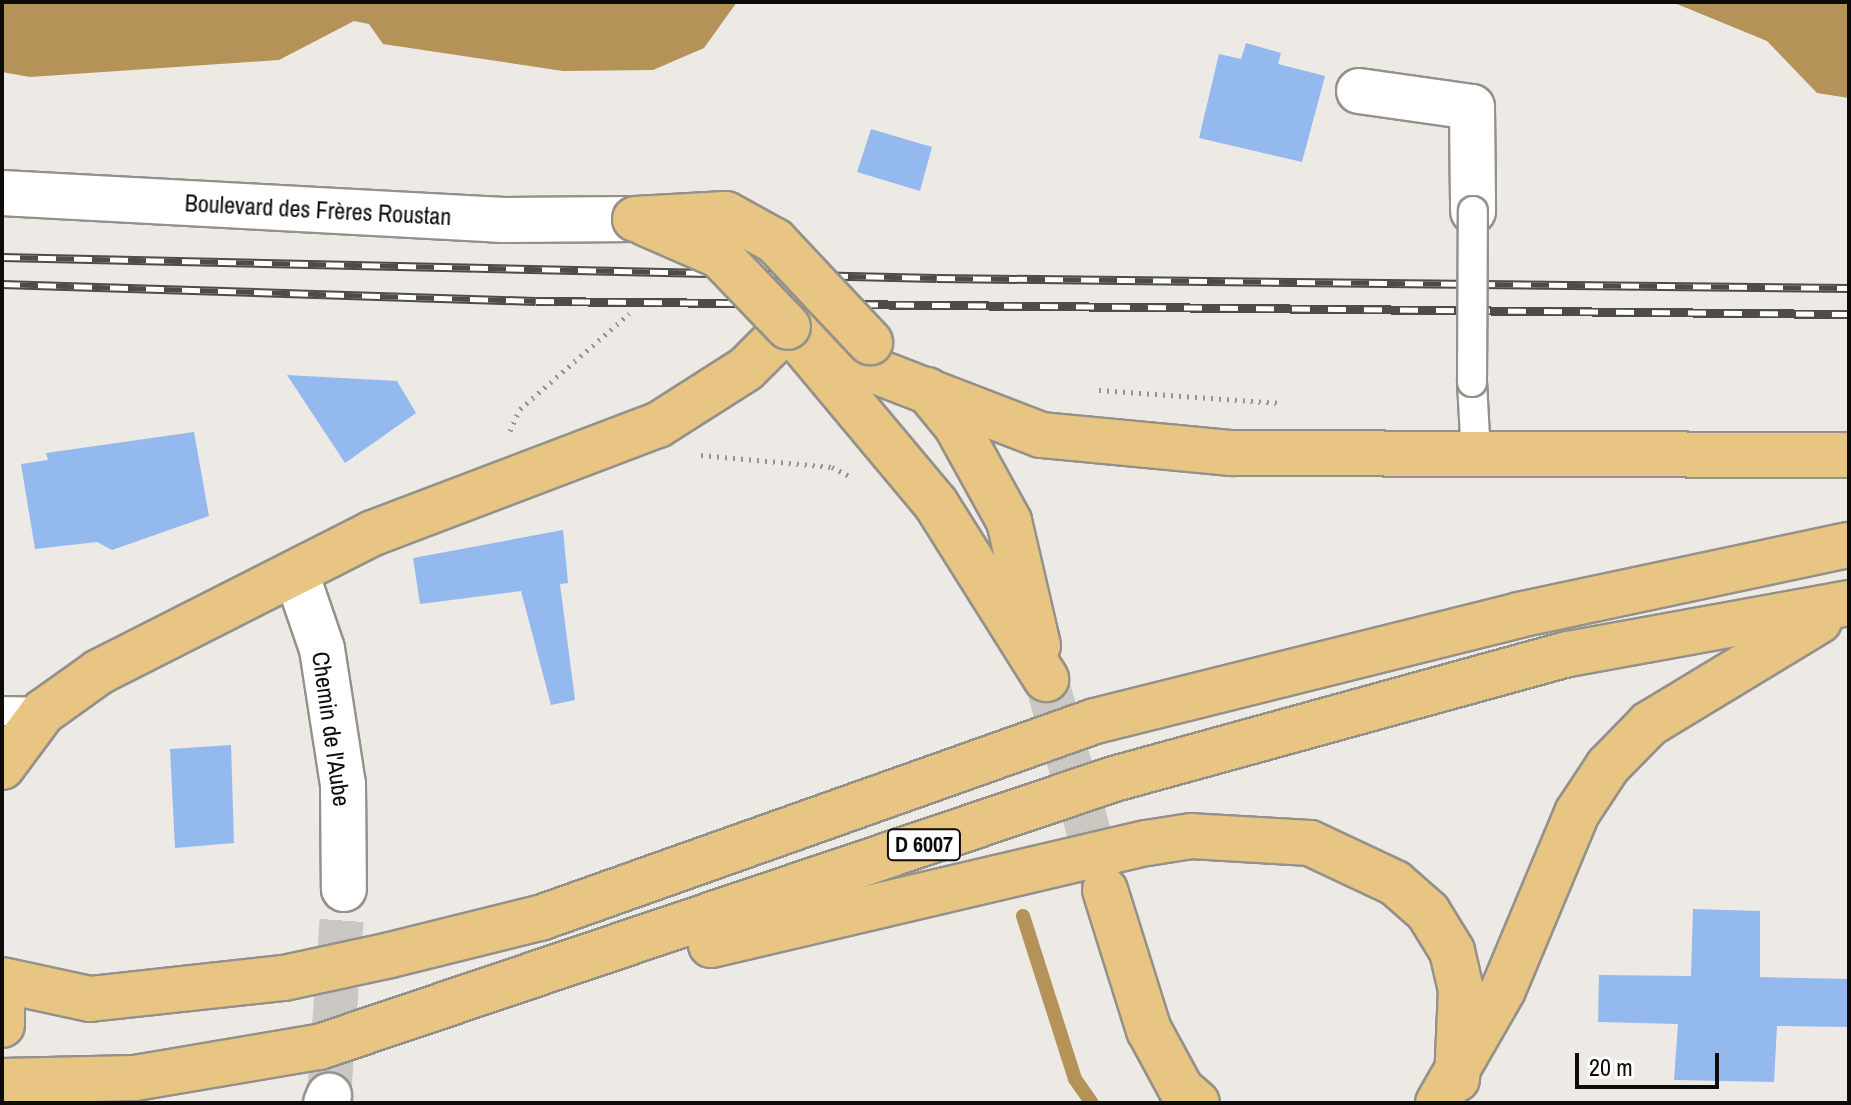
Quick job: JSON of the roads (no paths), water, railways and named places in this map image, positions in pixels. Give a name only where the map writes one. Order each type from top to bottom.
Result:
[{"type":"main road","points":[[1359,91],[1472,107],[1473,211]]},
{"type":"main road","name":"Boulevard des Frères Roustan","points":[[2,193],[503,220],[635,219]]},
{"type":"main road","points":[[726,214],[775,241],[870,342],[928,391],[1009,521],[1046,679],[936,504],[788,327],[720,256],[635,219],[726,214]]},
{"type":"main road","points":[[2,767],[22,711],[296,573],[505,478],[658,425],[710,392],[788,327],[819,328],[870,369],[1041,435],[1231,453],[1476,457],[1849,455]]},
{"type":"main road","name":"D 6007","points":[[2,980],[90,999],[284,978],[390,955],[540,918],[1095,721],[1519,615],[1849,545]]},
{"type":"main road","name":"Chemin de l'Aube","points":[[296,573],[322,649],[341,769],[344,889]]},
{"type":"main road","points":[[1448,1091],[1577,813],[1608,766],[1660,716],[1849,604]]},
{"type":"main road","name":"D 6007","points":[[2,1081],[138,1090],[270,1058],[444,1011],[1114,779],[1569,654],[1849,604]]},
{"type":"main road","points":[[444,1011],[1147,843],[1269,837],[1356,859],[1428,912],[1452,951],[1461,989],[1448,1091]]},
{"type":"main road","points":[[1105,890],[1149,1030],[1197,1103]]},
{"type":"main road","points":[[2,997],[2,1025]]},
{"type":"lane","points":[[1473,211],[1472,382],[1476,457]]},
{"type":"waterway","points":[[1023,916],[1075,1079],[1092,1103]]},
{"type":"tunnel","points":[[1046,679],[1105,890]]},
{"type":"tunnel","points":[[329,1096],[344,889]]},
{"type":"railway","points":[[2,257],[937,278],[1849,288]]},
{"type":"railway","points":[[2,284],[536,301],[1849,314]]}]
